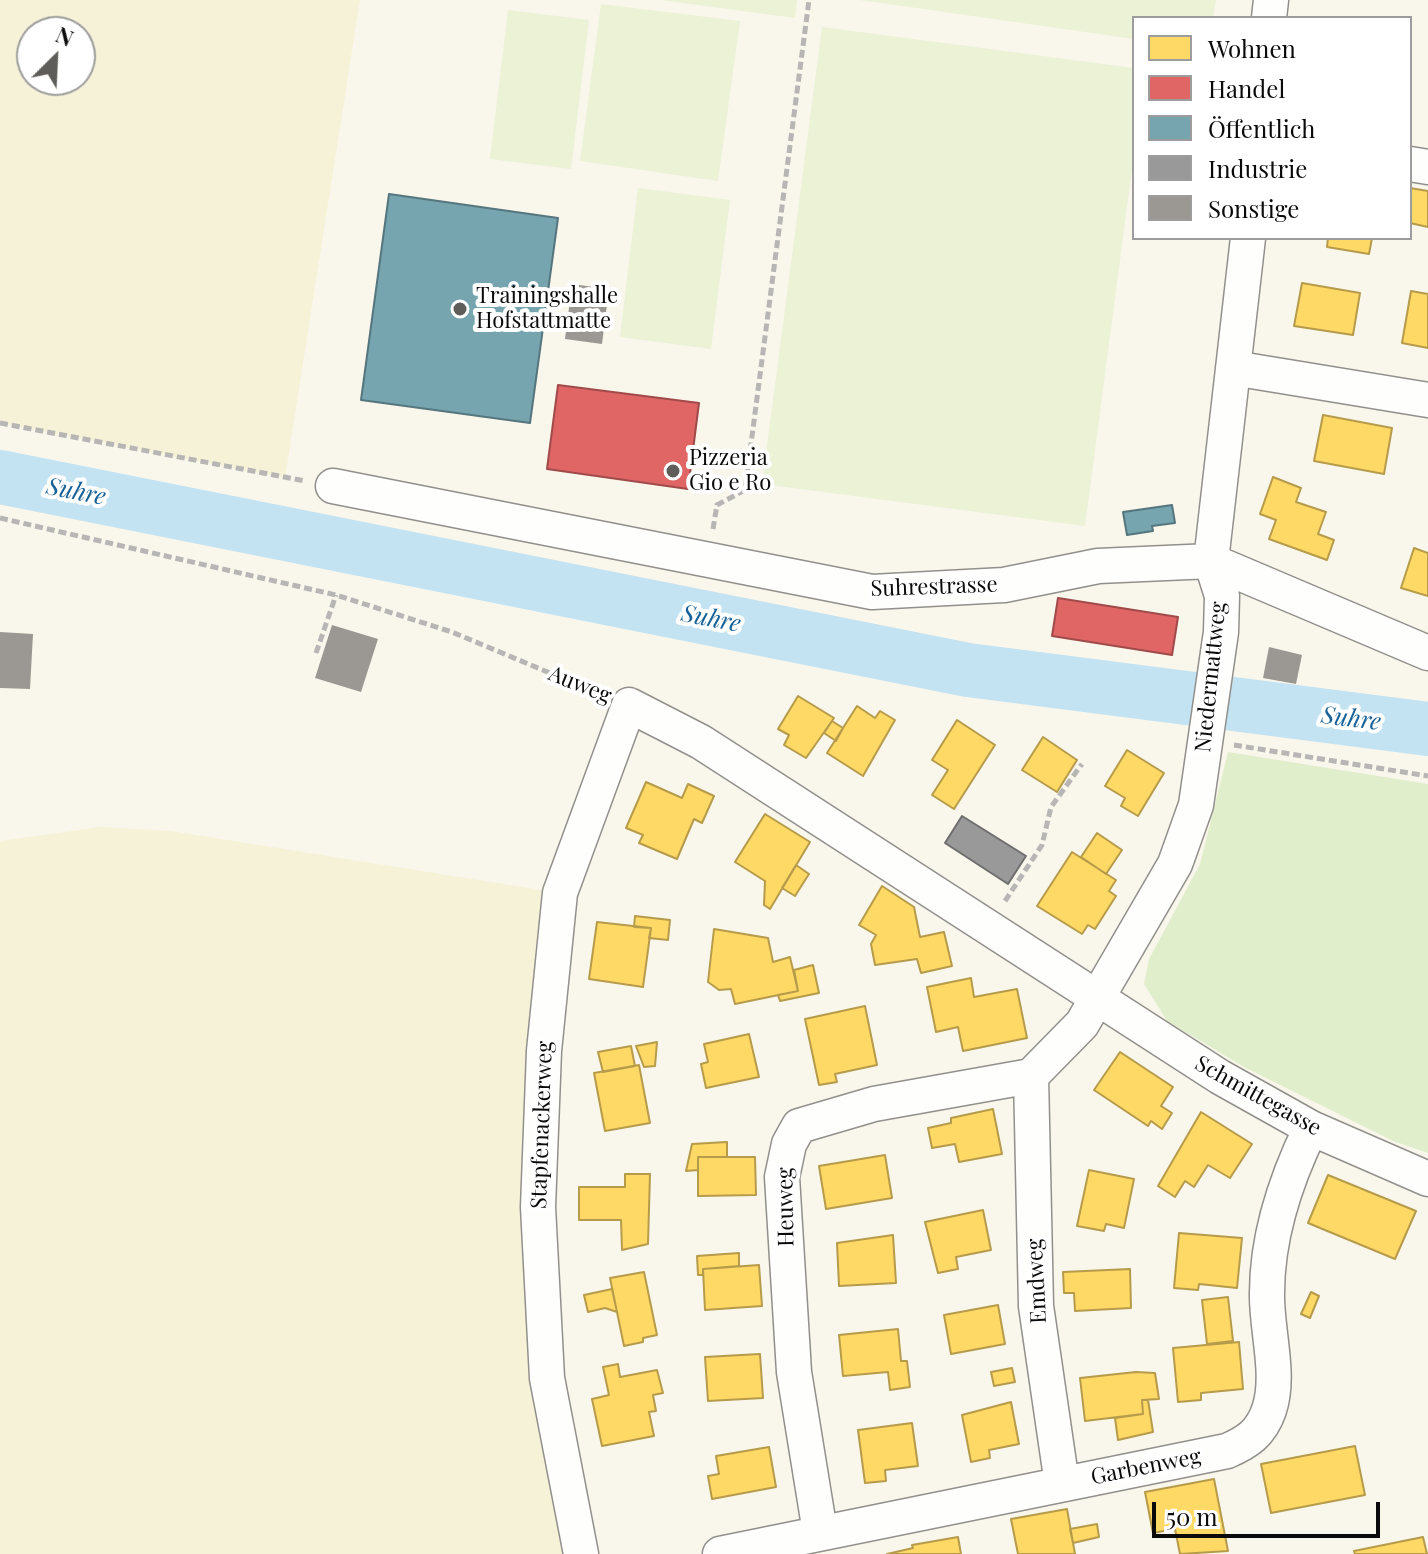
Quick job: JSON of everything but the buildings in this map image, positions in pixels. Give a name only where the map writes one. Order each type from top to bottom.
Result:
[{"type":"street","name":"Niedermattweg","points":[[1097,998],[1175,864],[1196,805],[1222,596],[1211,561],[1248,240]]},
{"type":"street","points":[[1233,368],[1428,400]]},
{"type":"street","name":"Suhrestrasse","points":[[333,486],[872,592],[1004,585],[1098,566],[1211,561],[1428,653]]},
{"type":"street","name":"Auweg","points":[[629,705],[701,742],[1097,998]]},
{"type":"street","name":"Stapfenackerweg","points":[[581,1554],[547,1378],[538,1207],[544,1051],[560,893],[629,705]]},
{"type":"street","points":[[1031,1076],[1082,1024],[1097,998]]},
{"type":"street","name":"Schmittegasse","points":[[1097,998],[1220,1077],[1311,1128],[1428,1179]]},
{"type":"street","name":"Emdweg","points":[[1031,1076],[1036,1306],[1062,1484]]},
{"type":"street","name":"Heuweg","points":[[820,1532],[794,1372],[782,1177],[789,1144],[799,1126],[874,1104],[1031,1076]]},
{"type":"street","name":"Garbenweg","points":[[720,1554],[1227,1451],[1251,1441],[1270,1407],[1269,1263],[1290,1170],[1311,1128]]},
{"type":"path","points":[[707,561],[717,505],[745,490],[809,0]]},
{"type":"path","points":[[0,423],[333,486]]},
{"type":"path","name":"Auweg","points":[[0,518],[336,595],[452,632],[629,705]]},
{"type":"path","points":[[316,653],[336,595]]},
{"type":"path","points":[[1206,733],[1428,776]]},
{"type":"path","points":[[987,927],[1042,845],[1051,807],[1082,764]]},
{"type":"shaded area","points":[[0,0],[360,0],[285,478],[0,423]]},
{"type":"shaded area","points":[[101,827],[171,831],[560,893],[538,1207],[581,1554],[0,1554],[0,841]]},
{"type":"green space","points":[[661,0],[797,0],[795,18]]},
{"type":"green space","points":[[860,0],[1216,0],[1213,16],[1132,16],[1132,39]]},
{"type":"green space","points":[[601,4],[740,21],[718,181],[580,161]]},
{"type":"green space","points":[[508,10],[589,20],[571,169],[490,159]]},
{"type":"green space","points":[[822,27],[1132,68],[1132,169],[1085,526],[762,484]]},
{"type":"green space","points":[[638,188],[730,200],[711,349],[620,337]]},
{"type":"green space","points":[[1228,752],[1428,784],[1428,1153],[1393,1141],[1244,1067],[1167,1021],[1144,984],[1149,959],[1200,864]]},
{"type":"waterway","name":"Suhre","points":[[0,477],[968,670],[1428,729]]},
{"type":"place","name":"Trainingshalle Hofstattmatte","points":[[460,309]]},
{"type":"place","name":"Pizzeria Gio e Ro","points":[[673,471]]}]
